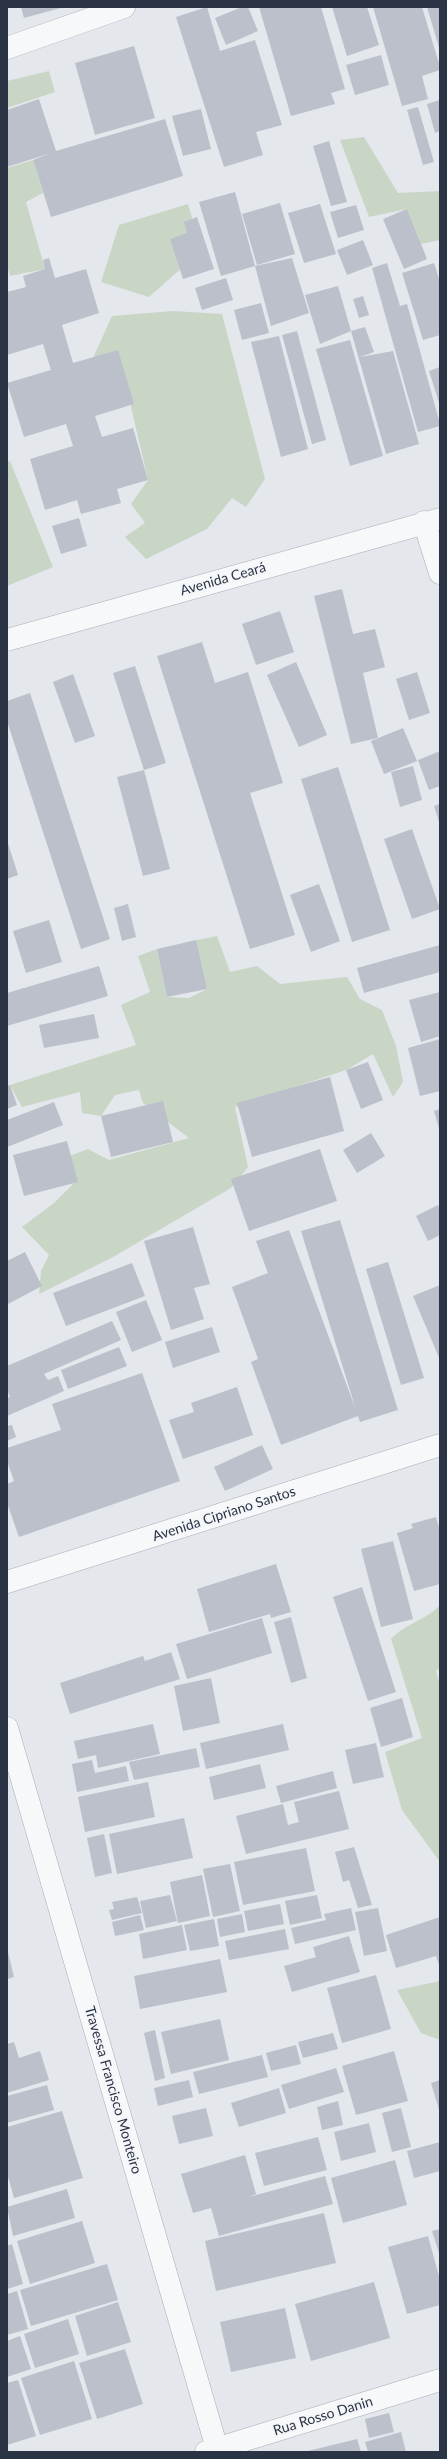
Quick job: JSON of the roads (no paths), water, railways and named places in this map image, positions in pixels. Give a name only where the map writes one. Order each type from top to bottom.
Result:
[{"type":"street","points":[[7,48],[101,11],[124,7]]},
{"type":"street","points":[[432,520],[440,573]]},
{"type":"street","name":"Avenida Ceará","points":[[7,640],[432,520]]},
{"type":"street","name":"Avenida Cipriano Santos","points":[[7,1582],[440,1445]]},
{"type":"street","name":"Travessa Francisco Monteiro","points":[[7,1728],[214,2451]]},
{"type":"street","name":"Rua Rosso Danin","points":[[214,2451],[440,2380]]}]
